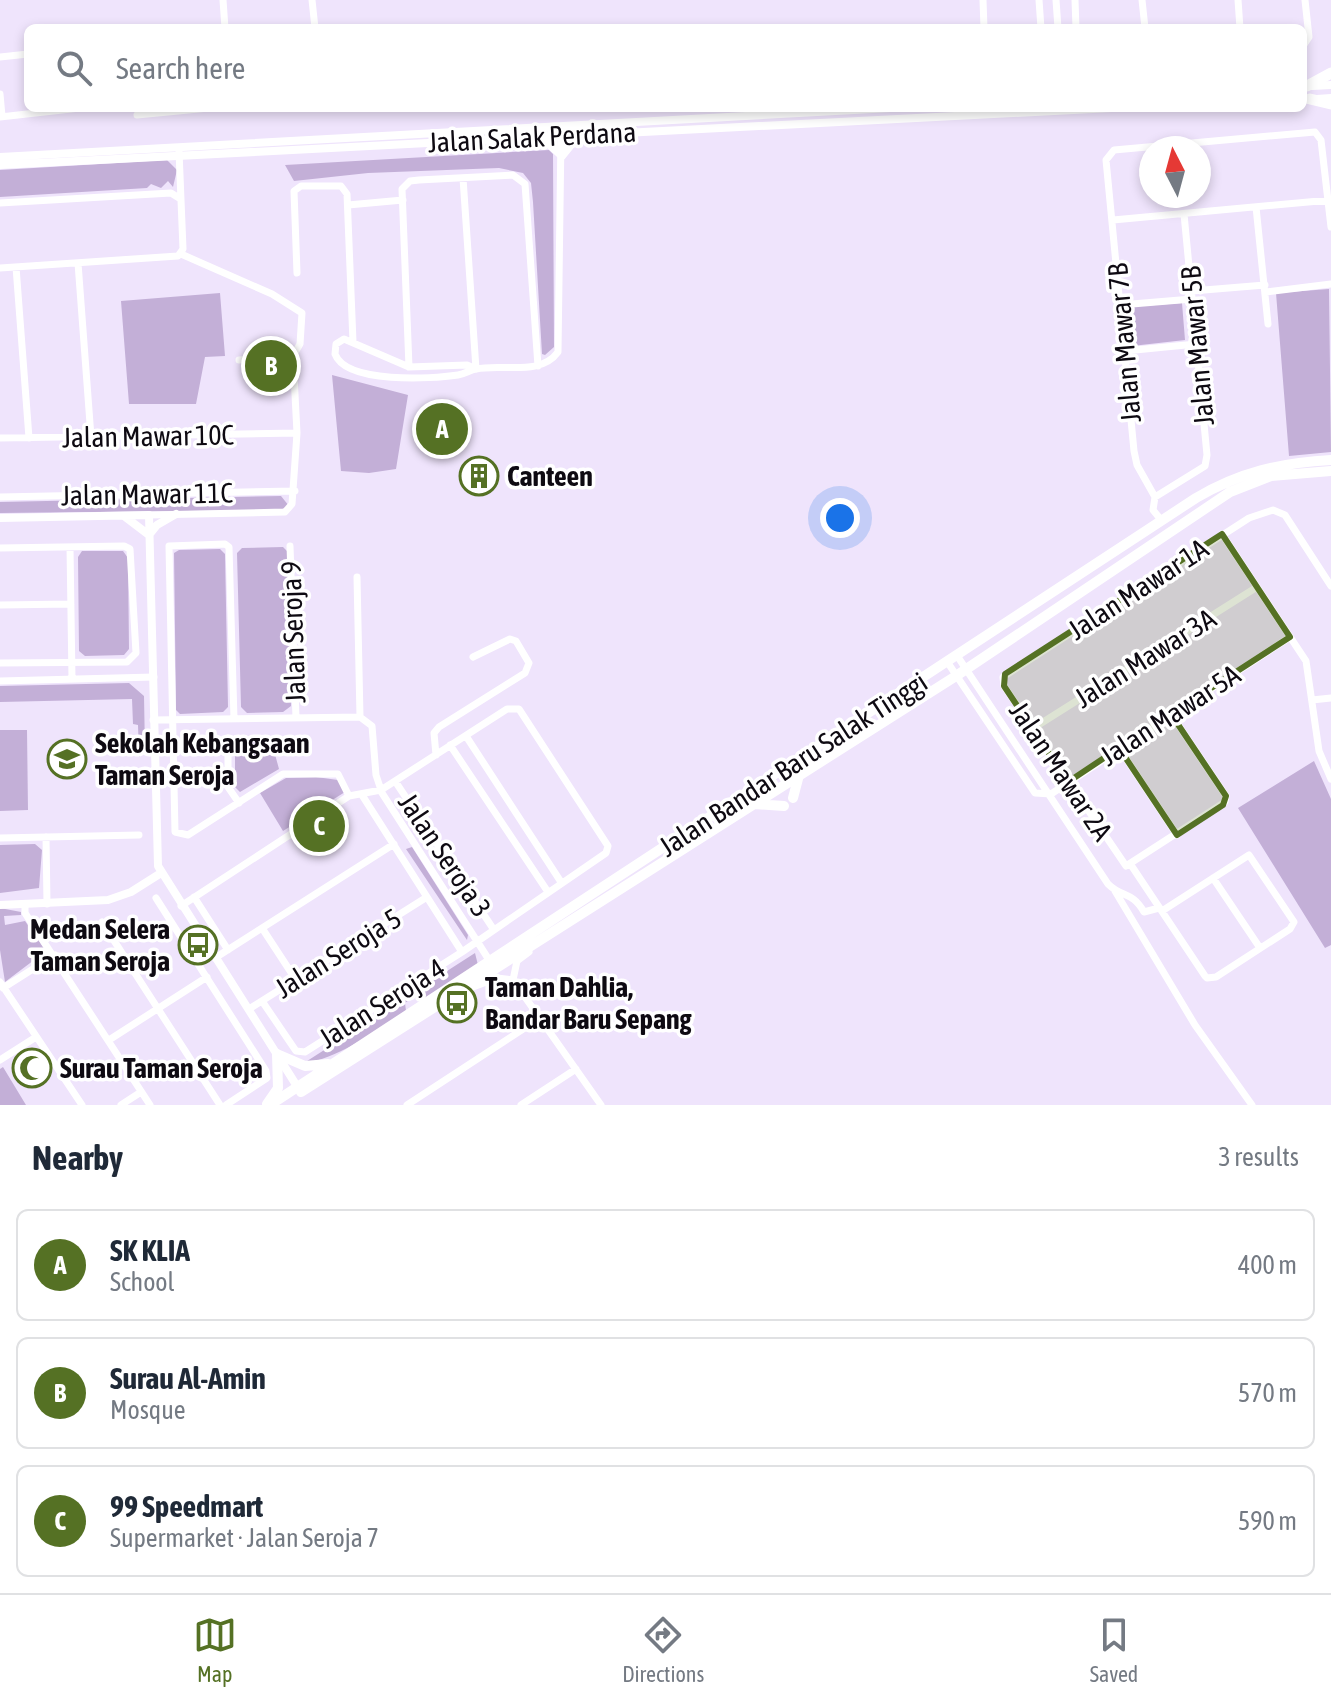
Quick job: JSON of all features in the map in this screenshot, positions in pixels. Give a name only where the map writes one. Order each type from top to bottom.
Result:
[{"type":"main road","points":[[1307,85],[1331,73]]},
{"type":"main road","points":[[1307,99],[1331,101]]},
{"type":"main road","name":"Jalan Bandar Baru Salak Tinggi","points":[[282,1105],[335,1062],[492,965],[1228,479],[1259,468],[1331,460]]},
{"type":"main road","name":"Jalan Bandar Baru Salak Tinggi","points":[[268,1105],[299,1090],[460,992],[492,965],[545,937],[967,669],[1230,492],[1271,476],[1331,471]]},
{"type":"main road","points":[[755,804],[788,802],[799,775]]},
{"type":"main road","points":[[268,1105],[278,1088],[277,1054],[305,1066],[335,1062]]},
{"type":"street","points":[[223,0],[225,24]]},
{"type":"street","points":[[312,0],[315,24]]},
{"type":"street","points":[[983,0],[984,24]]},
{"type":"street","points":[[1039,0],[1041,24]]},
{"type":"street","points":[[1056,0],[1058,24]]},
{"type":"street","points":[[1075,0],[1076,24]]},
{"type":"street","points":[[1142,0],[1145,24]]},
{"type":"street","points":[[1238,0],[1240,24]]},
{"type":"street","points":[[1305,0],[1307,40]]},
{"type":"street","points":[[0,57],[24,54]]},
{"type":"street","points":[[1307,86],[1331,85]]},
{"type":"street","points":[[0,94],[1,116],[40,112]]},
{"type":"street","points":[[137,115],[168,112]]},
{"type":"street","name":"Jalan Salak Perdana","points":[[0,165],[560,125],[805,112]]},
{"type":"street","name":"Jalan Salak Perdana","points":[[0,157],[541,138],[1010,112]]},
{"type":"street","points":[[783,113],[785,125]]},
{"type":"street","points":[[476,369],[467,365],[409,367],[344,339],[336,344],[337,360],[353,369],[389,377],[456,375],[476,369],[538,366],[558,352],[560,125]]},
{"type":"street","name":"Jalan Mawar 7B","points":[[1155,497],[1137,465],[1106,160],[1114,150],[1315,132],[1321,140],[1330,200]]},
{"type":"street","points":[[562,156],[579,135]]},
{"type":"street","points":[[541,138],[562,156]]},
{"type":"street","points":[[179,151],[181,254]]},
{"type":"street","points":[[409,367],[405,184],[419,180],[517,176],[525,184],[538,366]]},
{"type":"street","points":[[463,178],[476,369]]},
{"type":"street","points":[[297,273],[294,191],[301,186],[341,186],[347,194],[348,205],[353,342]]},
{"type":"street","points":[[0,203],[171,193],[180,198]]},
{"type":"street","points":[[348,205],[403,200]]},
{"type":"street","points":[[1113,220],[1330,200],[1331,227]]},
{"type":"street","points":[[1256,207],[1268,324]]},
{"type":"street","name":"Jalan Mawar 5B","points":[[1155,497],[1205,466],[1207,455],[1184,214]]},
{"type":"street","points":[[0,268],[181,254],[272,294],[302,313],[304,319],[300,344],[293,356],[297,433],[295,491],[292,504],[285,512],[0,518]]},
{"type":"street","points":[[78,263],[91,437]]},
{"type":"street","points":[[16,267],[29,438]]},
{"type":"street","points":[[1120,305],[1192,295],[1331,284]]},
{"type":"street","points":[[1125,351],[1196,344]]},
{"type":"street","points":[[239,360],[293,356]]},
{"type":"street","name":"Jalan Mawar 10C","points":[[0,438],[297,433]]},
{"type":"street","name":"Jalan Mawar 11C","points":[[0,497],[295,491]]},
{"type":"street","points":[[1155,497],[1153,510],[1162,521]]},
{"type":"street","name":"Jalan Mawar 1A","points":[[1005,674],[1222,534],[1249,518],[1273,510],[1285,515],[1331,586]]},
{"type":"street","points":[[149,535],[157,525],[176,514]]},
{"type":"street","points":[[123,515],[149,535]]},
{"type":"street","points":[[149,515],[155,831],[161,873],[299,1090]]},
{"type":"street","points":[[1222,534],[1308,666],[1319,751],[1331,779]]},
{"type":"street","points":[[234,719],[229,547],[225,544],[167,548],[175,832],[188,835],[283,774],[338,774],[349,796]]},
{"type":"street","points":[[0,548],[124,546],[130,549],[136,653],[127,662],[0,663]]},
{"type":"street","name":"Jalan Seroja 9","points":[[290,546],[296,718]]},
{"type":"street","points":[[70,547],[72,679]]},
{"type":"street","points":[[357,577],[360,717]]},
{"type":"street","name":"Jalan Mawar 3A","points":[[1032,729],[1257,587]]},
{"type":"street","points":[[0,605],[71,604]]},
{"type":"street","name":"Jalan Mawar 5A","points":[[1051,794],[1290,637]]},
{"type":"street","points":[[436,755],[434,733],[439,727],[525,673],[529,663],[516,641],[510,639],[473,657]]},
{"type":"street","points":[[953,660],[967,669],[1051,794],[1115,891],[1195,1025],[1252,1105]]},
{"type":"street","points":[[953,660],[956,676],[1035,793],[1051,794]]},
{"type":"street","name":"Jalan Mawar 2A","points":[[1005,674],[1004,686],[1032,729],[1207,978],[1216,977],[1260,948]]},
{"type":"street","points":[[0,681],[154,677]]},
{"type":"street","points":[[1312,700],[1331,698]]},
{"type":"street","name":"Jalan Seroja 4","points":[[262,1001],[296,1051],[305,1052],[462,952],[606,853],[608,846],[519,709],[507,709],[466,736]]},
{"type":"street","points":[[1128,865],[1223,805],[1226,796],[1171,714]]},
{"type":"street","points":[[153,720],[360,717],[372,726],[381,790],[492,965]]},
{"type":"street","points":[[181,906],[349,796],[381,790],[466,736],[561,882]]},
{"type":"street","points":[[228,738],[228,787],[239,803]]},
{"type":"street","points":[[450,745],[548,892]]},
{"type":"street","points":[[1119,748],[1177,835]]},
{"type":"street","name":"Jalan Seroja 3","points":[[395,781],[494,930]]},
{"type":"street","points":[[362,795],[462,952]]},
{"type":"street","points":[[0,838],[139,835]]},
{"type":"street","points":[[46,837],[47,904]]},
{"type":"street","points":[[215,958],[394,844]]},
{"type":"street","points":[[1115,891],[1136,898],[1144,912],[1160,910],[1245,856],[1252,858],[1294,922],[1290,929],[1260,948],[1213,878]]},
{"type":"street","points":[[0,905],[120,897],[161,873]]},
{"type":"street","points":[[194,897],[228,950]]},
{"type":"street","name":"Jalan Seroja 5","points":[[249,1009],[427,897]]},
{"type":"street","points":[[156,898],[266,1071],[267,1078],[226,1105]]},
{"type":"street","points":[[25,904],[25,913],[150,1105]]},
{"type":"street","points":[[102,922],[220,1105]]},
{"type":"street","points":[[262,928],[296,980]]},
{"type":"street","points":[[545,937],[517,961],[513,980],[601,1105]]},
{"type":"street","points":[[55,955],[1,986],[82,1105]]},
{"type":"street","points":[[109,1040],[207,977]]},
{"type":"street","points":[[460,992],[497,978],[513,980]]},
{"type":"street","points":[[407,1105],[540,1018]]},
{"type":"street","points":[[0,1060],[36,1037]]},
{"type":"street","points":[[521,1105],[576,1069]]},
{"type":"street","points":[[121,1105],[141,1092]]},
{"type":"highlighted area","points":[[1222,534],[1290,637],[1171,714],[1226,796],[1223,805],[1177,835],[1119,748],[1068,782],[1004,686],[1005,674]]},
{"type":"shaded area","points":[[549,150],[553,154],[554,347],[545,355],[542,354],[531,183],[523,173],[499,168],[368,173],[294,181],[285,165]]},
{"type":"shaded area","points":[[167,160],[177,170],[173,187],[168,181],[161,188],[151,184],[147,188],[0,197],[0,170]]},
{"type":"shaded area","points":[[1329,289],[1331,452],[1289,456],[1276,293]]},
{"type":"shaded area","points":[[220,293],[225,356],[205,357],[196,404],[129,404],[121,301]]},
{"type":"shaded area","points":[[1182,303],[1185,340],[1132,346],[1129,307]]},
{"type":"shaded area","points":[[332,375],[408,395],[396,469],[369,473],[341,471]]},
{"type":"shaded area","points":[[281,496],[289,506],[280,510],[0,513],[0,502]]},
{"type":"shaded area","points":[[283,547],[289,553],[291,706],[283,712],[247,713],[241,707],[237,553],[242,548]]},
{"type":"shaded area","points":[[220,549],[225,554],[228,707],[223,712],[180,714],[176,710],[174,553],[179,550]]},
{"type":"shaded area","points":[[82,551],[123,551],[128,558],[129,649],[124,655],[85,656],[79,651],[78,557]]},
{"type":"shaded area","points":[[129,683],[144,696],[145,751],[139,757],[138,725],[133,724],[132,699],[0,702],[0,686]]},
{"type":"shaded area","points":[[0,730],[27,730],[28,810],[0,811]]},
{"type":"shaded area","points":[[273,747],[279,769],[240,792],[235,787],[235,748]]},
{"type":"shaded area","points":[[1314,761],[1331,799],[1331,945],[1325,948],[1238,808]]},
{"type":"shaded area","points":[[286,778],[338,780],[345,792],[283,831],[260,793]]},
{"type":"shaded area","points":[[35,844],[42,850],[39,888],[0,893],[0,845]]},
{"type":"shaded area","points":[[412,847],[468,935],[467,940],[406,849]]},
{"type":"shaded area","points":[[0,908],[21,912],[21,915],[4,916],[5,925],[25,921],[46,951],[5,982],[0,950]]},
{"type":"shaded area","points":[[475,953],[478,965],[422,1001],[413,997],[405,1003],[406,1011],[370,1035],[330,1056],[304,1063]]},
{"type":"shaded area","points":[[3,1067],[26,1105],[0,1105],[0,1069]]},
{"type":"place","name":"Surau Al-Amin","points":[[271,366]]},
{"type":"place","name":"SK KLIA","points":[[442,429]]},
{"type":"place","name":"Canteen","points":[[479,476]]},
{"type":"place","name":"Sekolah Kebangsaan Taman Seroja","points":[[67,759]]},
{"type":"place","name":"99 Speedmart","points":[[319,826]]},
{"type":"place","name":"Medan Selera Taman Seroja","points":[[198,945]]},
{"type":"place","name":"Taman Dahlia, Bandar Baru Sepang","points":[[457,1003]]},
{"type":"place","name":"Surau Taman Seroja","points":[[32,1068]]}]
